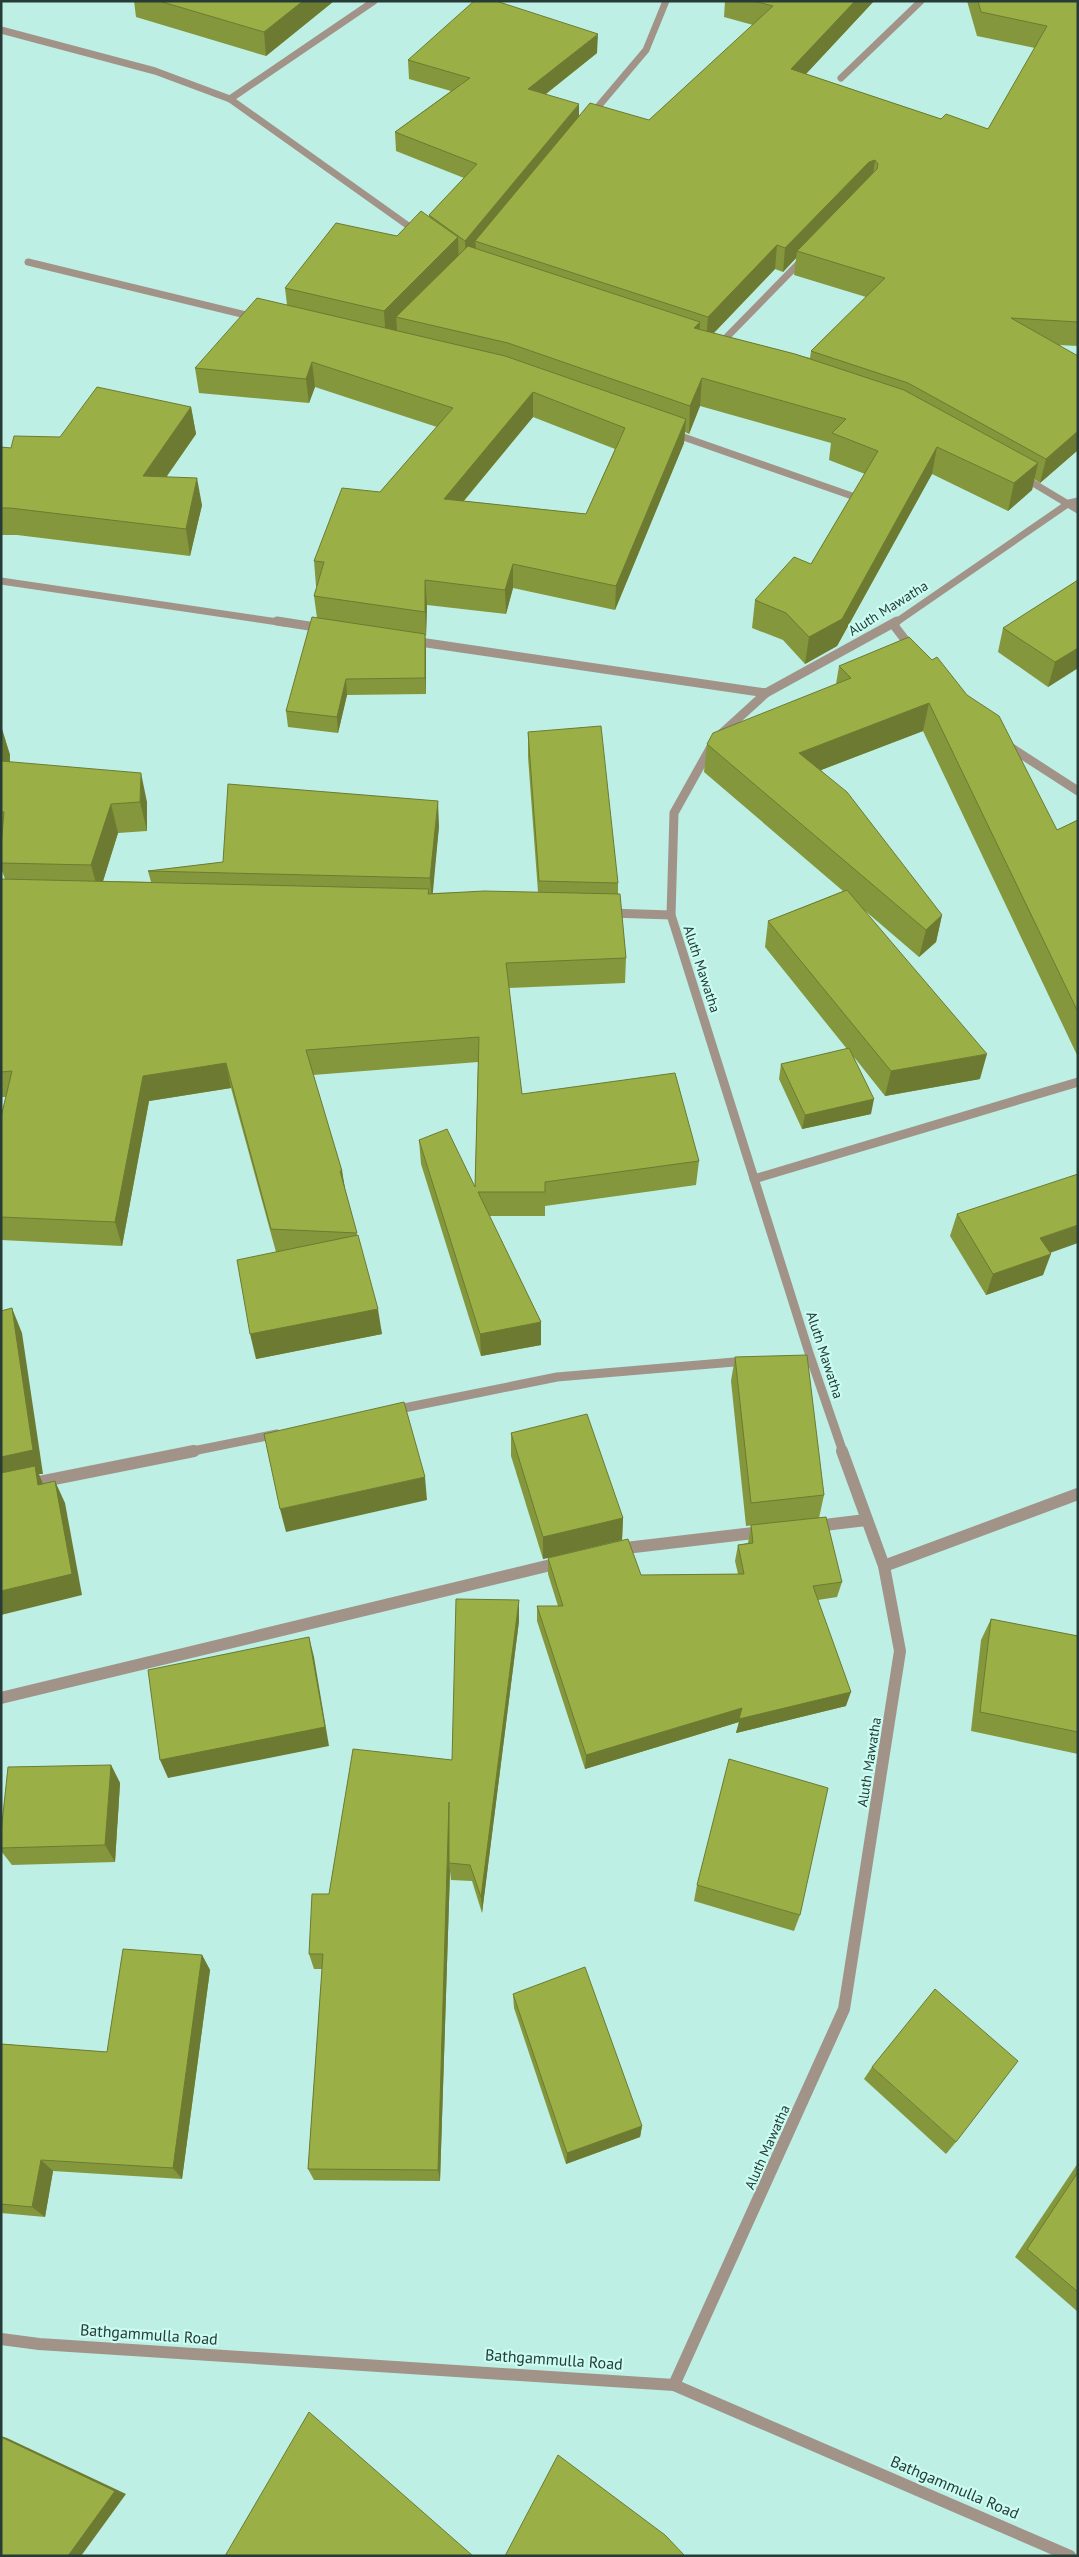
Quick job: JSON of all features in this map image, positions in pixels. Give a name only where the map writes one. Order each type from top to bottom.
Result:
[{"type":"street","points":[[230,99],[374,1]]},
{"type":"street","points":[[584,124],[646,50],[666,1]]},
{"type":"street","points":[[841,78],[921,1]]},
{"type":"street","points":[[1,30],[155,72],[230,99],[427,239]]},
{"type":"street","points":[[716,348],[810,251]]},
{"type":"street","points":[[28,262],[260,318]]},
{"type":"street","points":[[707,345],[726,352]]},
{"type":"street","points":[[667,431],[855,497]]},
{"type":"street","points":[[1019,475],[1075,505]]},
{"type":"street","name":"Aluth Mawatha","points":[[674,2385],[844,2009],[900,1651],[884,1566],[806,1356],[754,1179],[671,915],[674,813],[714,740],[766,693],[892,624],[1075,505]]},
{"type":"street","points":[[1,581],[334,630]]},
{"type":"street","points":[[892,624],[917,655]]},
{"type":"street","points":[[403,640],[766,693]]},
{"type":"street","points":[[998,739],[1078,791]]},
{"type":"street","points":[[601,913],[671,915]]},
{"type":"street","points":[[754,1179],[1078,1082]]},
{"type":"street","points":[[381,1413],[557,1378],[762,1360]]},
{"type":"street","points":[[21,1486],[284,1433]]},
{"type":"street","points":[[884,1566],[1078,1494]]},
{"type":"street","points":[[807,1527],[866,1520]]},
{"type":"street","points":[[602,1553],[621,1548],[778,1530]]},
{"type":"street","points":[[1,1698],[572,1560]]},
{"type":"street","name":"Bathgammulla Road","points":[[1,2339],[39,2344],[674,2385],[1070,2556]]},
{"type":"building","points":[[159,1],[303,1],[264,32]]},
{"type":"building","points":[[474,1],[496,1],[598,34],[528,89],[579,104],[465,241],[429,215],[477,164],[395,132],[470,78],[408,60]]},
{"type":"building","points":[[754,1],[855,1],[791,69],[941,119],[946,114],[988,129],[1047,26],[981,12],[978,1],[1078,1],[1078,322],[1011,318],[1078,356],[1078,431],[1046,459],[908,383],[811,351],[885,278],[797,251],[877,169],[878,164],[875,160],[869,162],[785,248],[777,245],[708,317],[475,241],[590,103],[649,120],[773,6]]},
{"type":"building","points":[[421,211],[458,237],[384,311],[285,288],[336,223],[397,236]]},
{"type":"building","points":[[468,246],[700,322],[694,328],[795,354],[904,390],[1038,463],[1014,483],[937,447],[842,619],[809,637],[786,613],[755,600],[794,557],[811,564],[878,451],[832,433],[846,419],[702,378],[690,406],[508,343],[396,317]]},
{"type":"building","points":[[257,298],[505,356],[686,419],[616,586],[513,564],[505,590],[425,580],[425,612],[314,596],[324,562],[314,561],[342,488],[380,492],[453,408],[312,362],[306,379],[195,368]],"holes":[[[533,392],[625,428],[586,514],[444,499]]]},
{"type":"building","points":[[97,387],[191,407],[143,476],[197,478],[186,529],[1,508],[1,447],[11,448],[14,436],[60,437]]},
{"type":"building","points":[[1078,580],[1078,648],[1055,662],[1003,628]]},
{"type":"building","points":[[312,617],[425,634],[425,678],[346,679],[337,717],[286,711]]},
{"type":"building","points":[[909,637],[932,660],[937,657],[967,695],[999,716],[1057,830],[1078,820],[1078,1012],[929,703],[799,753],[847,792],[942,915],[926,930],[707,744],[713,733],[851,678],[839,666]]},
{"type":"building","points":[[601,726],[618,883],[539,881],[528,732]]},
{"type":"building","points":[[1,761],[141,773],[140,802],[111,804],[91,865],[1,863],[4,812],[1,812]]},
{"type":"building","points":[[228,784],[438,801],[430,878],[148,871],[223,862]]},
{"type":"building","points":[[1,879],[429,889],[428,894],[484,891],[620,894],[626,958],[506,963],[522,1094],[675,1073],[699,1161],[545,1182],[545,1192],[478,1192],[541,1322],[480,1334],[419,1140],[447,1129],[475,1187],[479,1037],[306,1050],[342,1171],[340,1171],[357,1233],[271,1229],[226,1063],[143,1076],[115,1222],[1,1217],[1,1117],[12,1071],[1,1072]]},
{"type":"building","points":[[847,890],[987,1054],[891,1071],[768,921]]},
{"type":"building","points":[[849,1048],[874,1099],[805,1115],[781,1064]]},
{"type":"building","points":[[1078,1174],[1078,1225],[1040,1238],[1051,1254],[993,1274],[957,1214]]},
{"type":"building","points":[[358,1235],[378,1309],[250,1334],[237,1260]]},
{"type":"building","points":[[12,1308],[33,1450],[1,1457],[1,1311]]},
{"type":"building","points":[[807,1355],[824,1495],[751,1503],[735,1357]]},
{"type":"building","points":[[404,1402],[425,1477],[280,1509],[264,1434]]},
{"type":"building","points":[[587,1414],[623,1518],[543,1537],[511,1433]]},
{"type":"building","points":[[35,1466],[38,1485],[55,1481],[72,1574],[1,1591],[1,1473]]},
{"type":"building","points":[[826,1517],[842,1582],[813,1586],[851,1692],[739,1719],[742,1708],[586,1755],[537,1606],[563,1606],[548,1558],[628,1539],[641,1575],[744,1574],[738,1545],[753,1543],[751,1525]]},
{"type":"building","points":[[456,1599],[519,1600],[481,1897],[470,1865],[449,1863],[449,1802],[438,2170],[308,2169],[323,1954],[309,1954],[312,1894],[329,1894],[353,1749],[452,1760]]},
{"type":"building","points":[[991,1619],[1078,1636],[1078,1732],[980,1712]]},
{"type":"building","points":[[309,1637],[325,1727],[160,1760],[148,1670]]},
{"type":"building","points":[[729,1759],[828,1788],[800,1915],[697,1885]]},
{"type":"building","points":[[111,1765],[105,1845],[1,1848],[8,1767]]},
{"type":"building","points":[[123,1949],[202,1955],[173,2168],[41,2160],[32,2207],[1,2204],[1,2044],[107,2052]]},
{"type":"building","points":[[585,1967],[642,2126],[567,2153],[513,1994]]},
{"type":"building","points":[[935,1989],[1018,2061],[956,2142],[872,2067]]},
{"type":"building","points":[[1078,2172],[1078,2292],[1027,2249]]},
{"type":"building","points":[[309,2412],[473,2556],[225,2556]]},
{"type":"building","points":[[1,2437],[115,2491],[68,2556],[1,2556]]},
{"type":"building","points":[[558,2455],[665,2535],[685,2556],[505,2556]]}]
